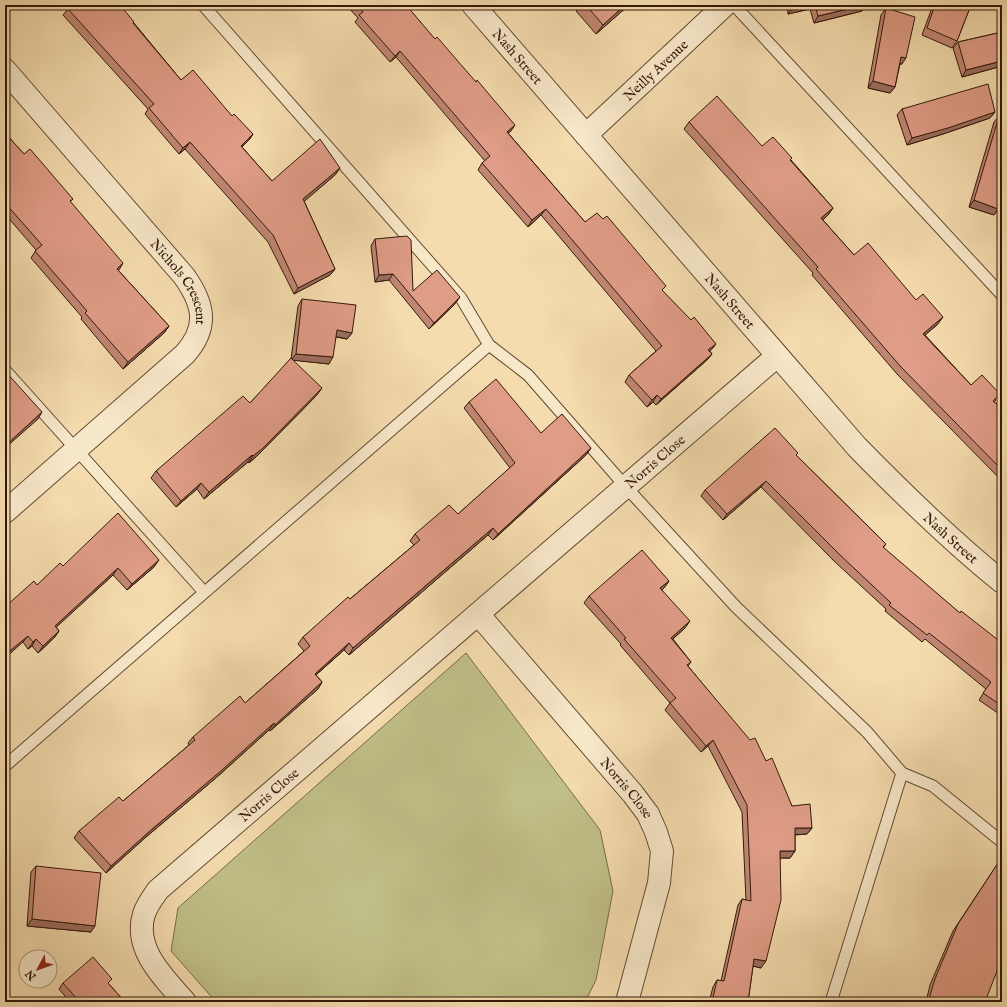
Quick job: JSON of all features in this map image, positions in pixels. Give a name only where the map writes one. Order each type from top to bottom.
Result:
[{"type":"street","name":"Nash Street","points":[[473,5],[856,446],[899,490],[1002,582]]},
{"type":"street","name":"Neilly Avenue","points":[[586,136],[725,5]]},
{"type":"street","name":"Nichols Crescent","points":[[5,70],[184,276],[199,300],[202,318],[199,332],[192,346],[184,354],[5,512]]},
{"type":"street","name":"Norris Close","points":[[185,1002],[159,972],[150,959],[144,942],[142,927],[144,914],[158,890],[777,356]]},
{"type":"street","name":"Norris Close","points":[[478,614],[633,794],[648,814],[656,832],[662,851],[661,871],[628,1002]]},
{"type":"lane","points":[[203,5],[461,298],[489,345],[528,375],[626,487],[736,607],[868,732],[902,773],[933,786],[1002,842]]},
{"type":"lane","points":[[734,5],[1002,295]]},
{"type":"lane","points":[[5,766],[489,345]]},
{"type":"lane","points":[[5,370],[204,592]]},
{"type":"lane","points":[[831,1002],[902,773]]},
{"type":"shaded area","points":[[466,653],[600,830],[613,891],[596,980],[585,1002],[216,1002],[171,951],[178,908]]},
{"type":"building","points":[[72,5],[120,5],[134,22],[133,23],[181,80],[193,70],[232,116],[234,114],[253,134],[241,146],[272,181],[320,139],[340,168],[303,199],[335,269],[298,288],[273,235],[190,142],[183,148],[149,108],[154,104],[68,9]]},
{"type":"building","points":[[357,5],[406,5],[435,39],[437,37],[476,82],[477,80],[515,125],[507,132],[585,222],[597,213],[603,219],[607,216],[666,286],[662,290],[691,320],[694,317],[716,344],[708,350],[712,354],[661,399],[657,395],[652,400],[629,375],[662,346],[546,209],[532,220],[482,163],[490,156],[400,51],[395,56],[359,15],[363,12]]},
{"type":"building","points":[[586,5],[625,5],[603,25]]},
{"type":"building","points":[[792,5],[804,5],[793,7]]},
{"type":"building","points":[[815,5],[865,5],[818,16]]},
{"type":"building","points":[[935,5],[971,5],[957,41],[927,28]]},
{"type":"building","points":[[886,8],[915,17],[906,58],[901,57],[895,87],[873,81]]},
{"type":"building","points":[[1002,32],[1002,61],[966,70],[958,42]]},
{"type":"building","points":[[988,84],[995,112],[948,128],[912,138],[902,109]]},
{"type":"building","points":[[717,96],[762,146],[773,137],[792,158],[790,160],[833,208],[821,218],[854,255],[868,243],[916,300],[923,294],[943,317],[923,334],[971,385],[982,375],[1000,394],[993,401],[1002,408],[1002,470],[901,367],[816,269],[818,267],[689,122]]},
{"type":"building","points":[[999,116],[1002,117],[1002,206],[1001,201],[998,209],[974,200]]},
{"type":"building","points":[[5,133],[24,154],[30,149],[73,199],[70,201],[123,263],[117,269],[169,326],[128,362],[85,313],[87,311],[35,251],[42,245],[5,203]]},
{"type":"building","points":[[407,236],[411,240],[413,291],[437,270],[460,297],[434,323],[393,274],[379,275],[375,239]]},
{"type":"building","points":[[302,299],[356,305],[352,333],[337,330],[333,357],[296,354]]},
{"type":"building","points":[[291,358],[322,388],[263,448],[253,456],[252,455],[209,492],[201,483],[181,501],[156,471],[243,396],[250,403]]},
{"type":"building","points":[[5,371],[42,412],[5,446]]},
{"type":"building","points":[[496,379],[541,433],[562,414],[591,448],[498,534],[493,528],[353,648],[349,643],[315,674],[322,682],[275,725],[274,723],[111,866],[79,831],[119,797],[123,801],[195,740],[193,737],[240,696],[245,703],[310,646],[303,637],[348,597],[350,599],[420,540],[415,534],[449,505],[458,514],[515,463],[469,402]]},
{"type":"building","points":[[775,428],[798,453],[796,455],[886,544],[883,547],[960,613],[961,611],[1002,643],[1000,647],[1002,649],[1002,706],[983,693],[991,682],[929,633],[927,635],[889,605],[891,603],[839,554],[766,481],[727,514],[705,490]]},
{"type":"building","points":[[118,513],[159,560],[132,584],[118,568],[55,626],[59,631],[43,646],[36,639],[33,642],[28,636],[5,655],[5,607],[34,581],[37,585],[60,563],[63,566]]},
{"type":"building","points":[[642,550],[669,581],[660,588],[690,621],[671,638],[691,662],[687,665],[750,740],[755,738],[766,761],[772,758],[792,806],[810,804],[812,828],[795,828],[795,851],[780,851],[781,900],[766,961],[754,959],[748,1002],[712,1002],[717,980],[724,981],[742,899],[751,901],[747,805],[713,740],[706,746],[670,703],[676,698],[624,639],[626,638],[589,596]]},
{"type":"building","points":[[1002,857],[1002,958],[985,1002],[928,1002],[935,979],[958,924]]},
{"type":"building","points":[[36,866],[101,873],[95,926],[32,919]]},
{"type":"building","points":[[93,957],[112,979],[108,983],[125,1002],[80,1002],[63,983]]}]
